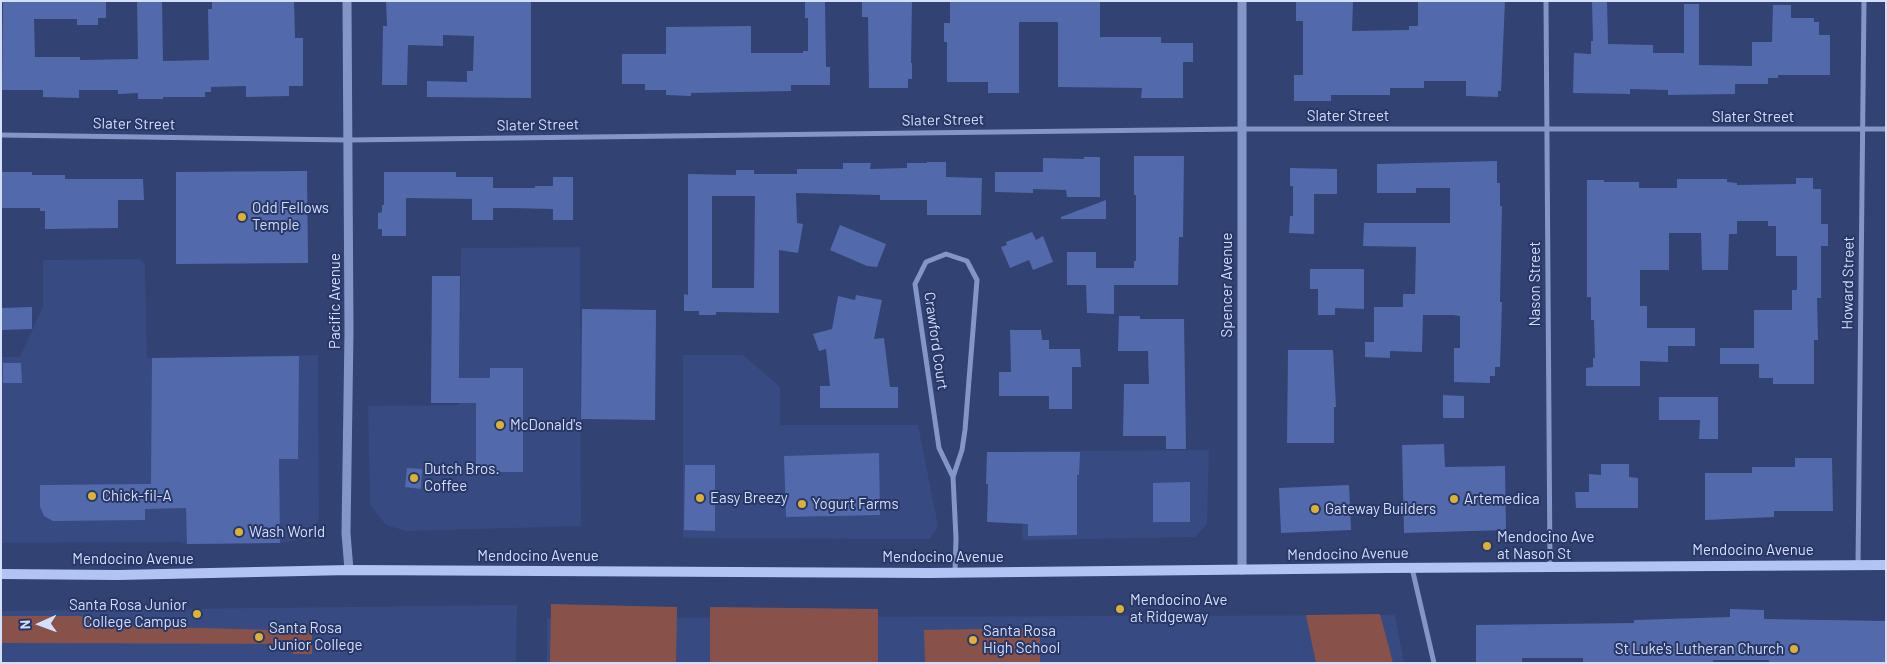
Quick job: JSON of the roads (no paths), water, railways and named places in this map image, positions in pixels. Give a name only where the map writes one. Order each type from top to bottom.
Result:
[{"type":"main road","name":"Mendocino Avenue","points":[[1,574],[118,575],[349,570],[929,573],[1886,565]]},
{"type":"street","name":"Pacific Avenue","points":[[347,1],[349,332],[346,533],[349,570]]},
{"type":"street","name":"Spencer Avenue","points":[[1242,1],[1242,570]]},
{"type":"street","name":"Nason Street","points":[[1546,1],[1550,567]]},
{"type":"street","name":"Howard Street","points":[[1858,565],[1864,1]]},
{"type":"street","name":"Slater Street","points":[[1,135],[348,140],[1241,129],[1886,130]]},
{"type":"street","name":"Crawford Court","points":[[953,477],[939,448],[914,284],[926,262],[946,254],[966,261],[977,280],[965,430],[962,450],[953,477],[956,538],[955,572]]},
{"type":"street","points":[[1412,568],[1434,663]]},
{"type":"place","name":"Odd Fellows Temple","points":[[242,217]]},
{"type":"place","name":"McDonald's","points":[[500,425]]},
{"type":"place","name":"Dutch Bros. Coffee","points":[[414,478]]},
{"type":"place","name":"Chick-fil-A","points":[[92,496]]},
{"type":"place","name":"Easy Breezy","points":[[700,498]]},
{"type":"place","name":"Artemedica","points":[[1454,499]]},
{"type":"place","name":"Yogurt Farms","points":[[802,504]]},
{"type":"place","name":"Gateway Builders","points":[[1315,509]]},
{"type":"place","name":"Wash World","points":[[239,532]]},
{"type":"place","name":"Mendocino Ave at Nason St","points":[[1487,546]]},
{"type":"place","name":"Mendocino Ave at Ridgeway","points":[[1120,609]]},
{"type":"place","name":"Santa Rosa Junior College Campus","points":[[197,614]]},
{"type":"place","name":"Santa Rosa Junior College","points":[[259,637]]},
{"type":"place","name":"Santa Rosa High School","points":[[973,640]]},
{"type":"place","name":"St Luke's Lutheran Church","points":[[1794,649]]}]
